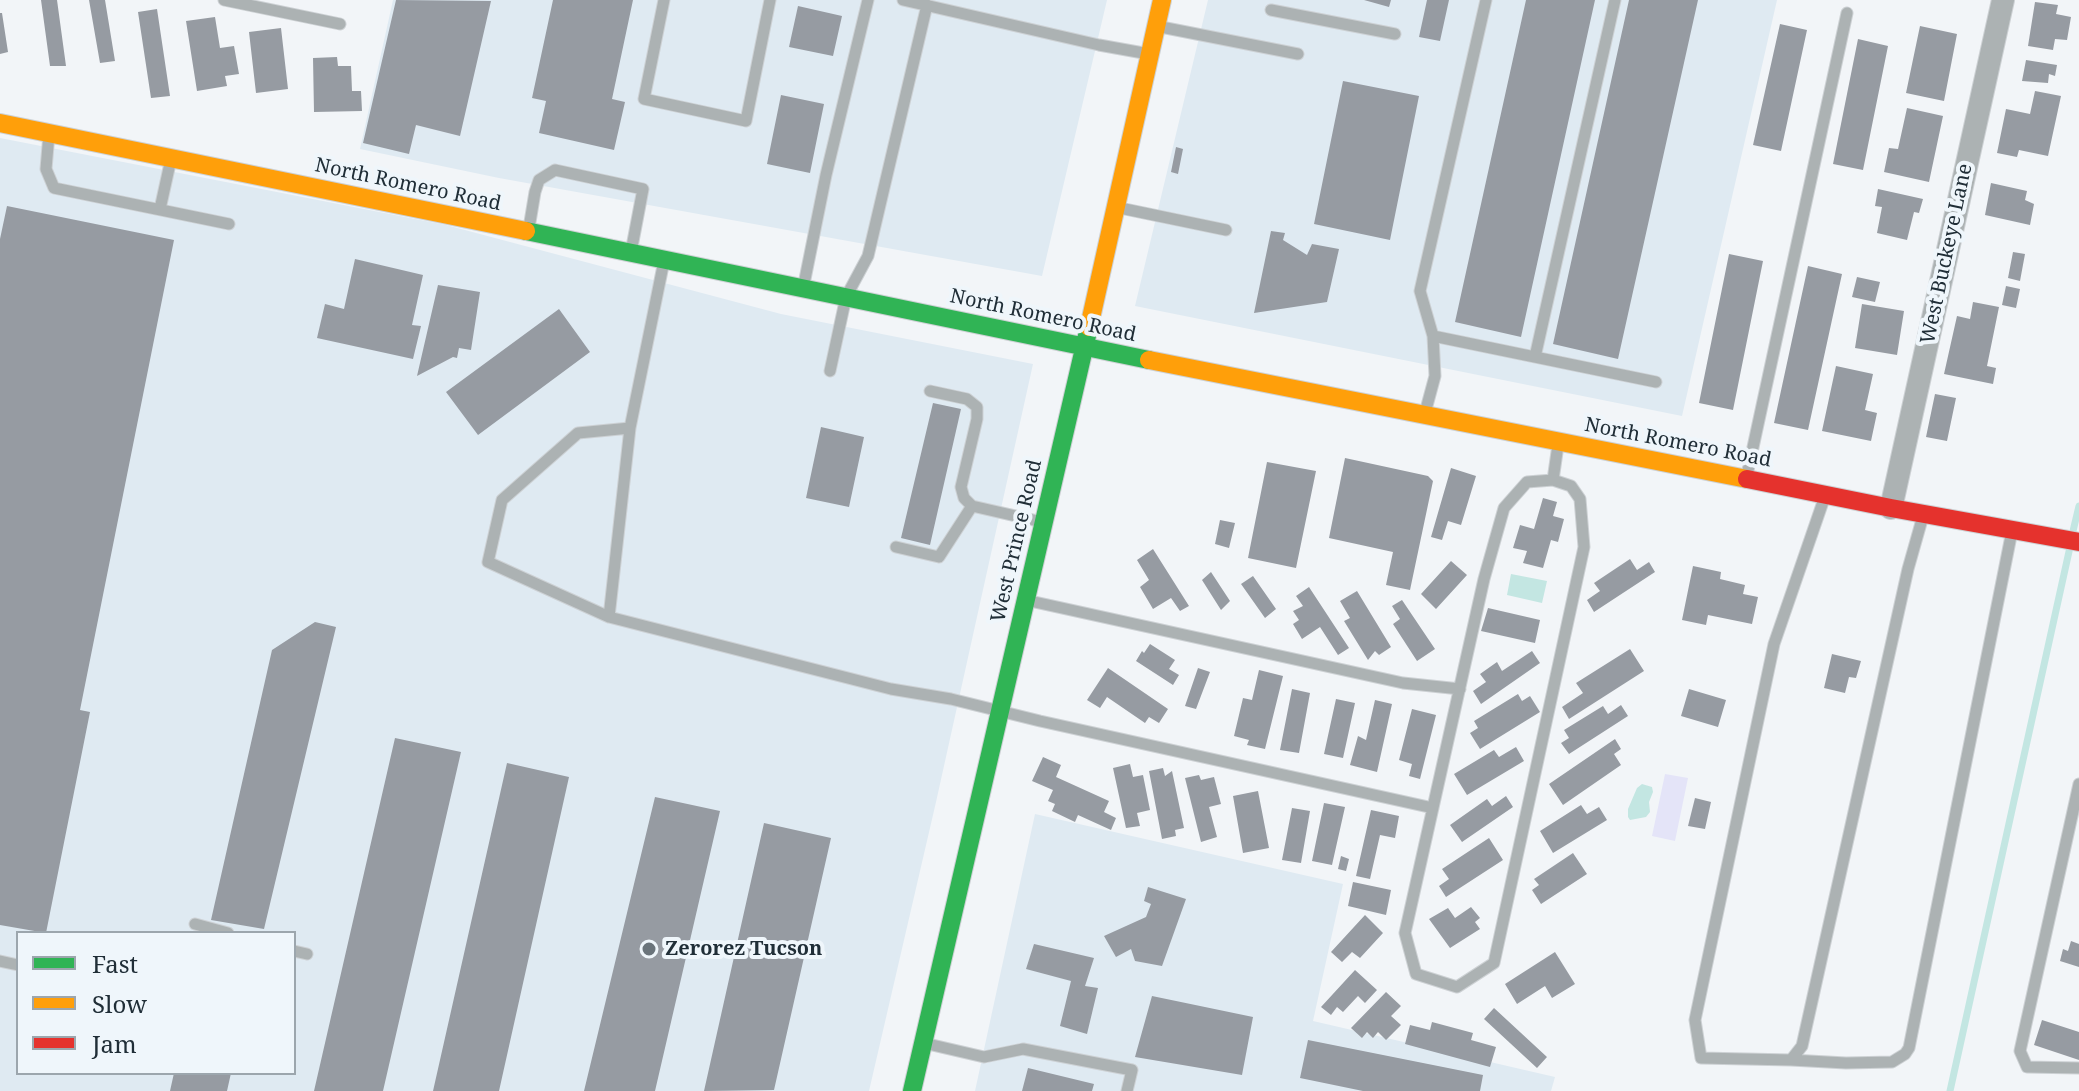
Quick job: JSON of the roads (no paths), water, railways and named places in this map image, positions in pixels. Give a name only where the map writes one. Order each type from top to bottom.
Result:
[{"type":"street","name":"West Prince Road","points":[[912,1091],[1085,347],[1162,0]]},
{"type":"street","name":"West Buckeye Lane","points":[[1891,508],[2003,0]]},
{"type":"street","name":"North Romero Road","points":[[1,126],[1558,442],[2079,542]]},
{"type":"lane","points":[[224,0],[340,24]]},
{"type":"lane","points":[[664,0],[644,99],[746,121],[770,0]]},
{"type":"lane","points":[[804,288],[826,175],[868,0]]},
{"type":"lane","points":[[903,0],[1150,54]]},
{"type":"lane","points":[[1425,415],[1435,376],[1433,336],[1420,291],[1486,0]]},
{"type":"lane","points":[[1535,357],[1615,0]]},
{"type":"lane","points":[[830,371],[846,297],[868,256],[927,5]]},
{"type":"lane","points":[[1271,10],[1395,34]]},
{"type":"lane","points":[[1746,479],[1847,13]]},
{"type":"lane","points":[[1156,26],[1298,54]]},
{"type":"lane","points":[[49,134],[46,169],[54,188],[229,224]]},
{"type":"lane","points":[[160,209],[171,159]]},
{"type":"lane","points":[[528,232],[539,180],[555,170],[643,189],[631,253]]},
{"type":"lane","points":[[1116,207],[1226,230]]},
{"type":"lane","points":[[609,617],[630,428],[665,260]]},
{"type":"lane","points":[[1433,336],[1656,382]]},
{"type":"lane","points":[[930,391],[967,399],[977,407],[961,487],[964,498],[972,506],[1044,523]]},
{"type":"lane","points":[[630,428],[578,433],[502,500],[488,562],[609,617],[891,689],[951,699],[1433,808]]},
{"type":"lane","points":[[1553,480],[1558,442]]},
{"type":"lane","points":[[1553,480],[1571,486],[1580,499],[1584,547],[1494,963],[1457,987],[1416,974],[1405,933],[1484,579],[1504,508],[1527,482],[1553,480]]},
{"type":"lane","points":[[1825,495],[1774,644],[1695,1020],[1701,1058],[1892,1062],[1909,1048],[2020,531]]},
{"type":"lane","points":[[896,547],[939,557],[972,506]]},
{"type":"lane","points":[[1791,1060],[1802,1046],[1908,569],[1924,514]]},
{"type":"lane","points":[[1026,600],[1403,683],[1460,689]]},
{"type":"lane","points":[[2079,784],[2020,1051],[2027,1067],[2079,1068]]},
{"type":"lane","points":[[195,924],[221,931]]},
{"type":"lane","points":[[296,951],[307,954]]},
{"type":"lane","points":[[923,1043],[984,1057],[1023,1049],[1132,1070],[1127,1091]]},
{"type":"waterway","points":[[2073,531],[2079,506]]},
{"type":"waterway","points":[[1950,1091],[2070,547]]},
{"type":"place","name":"Zerorez Tucson","points":[[649,949]]}]
